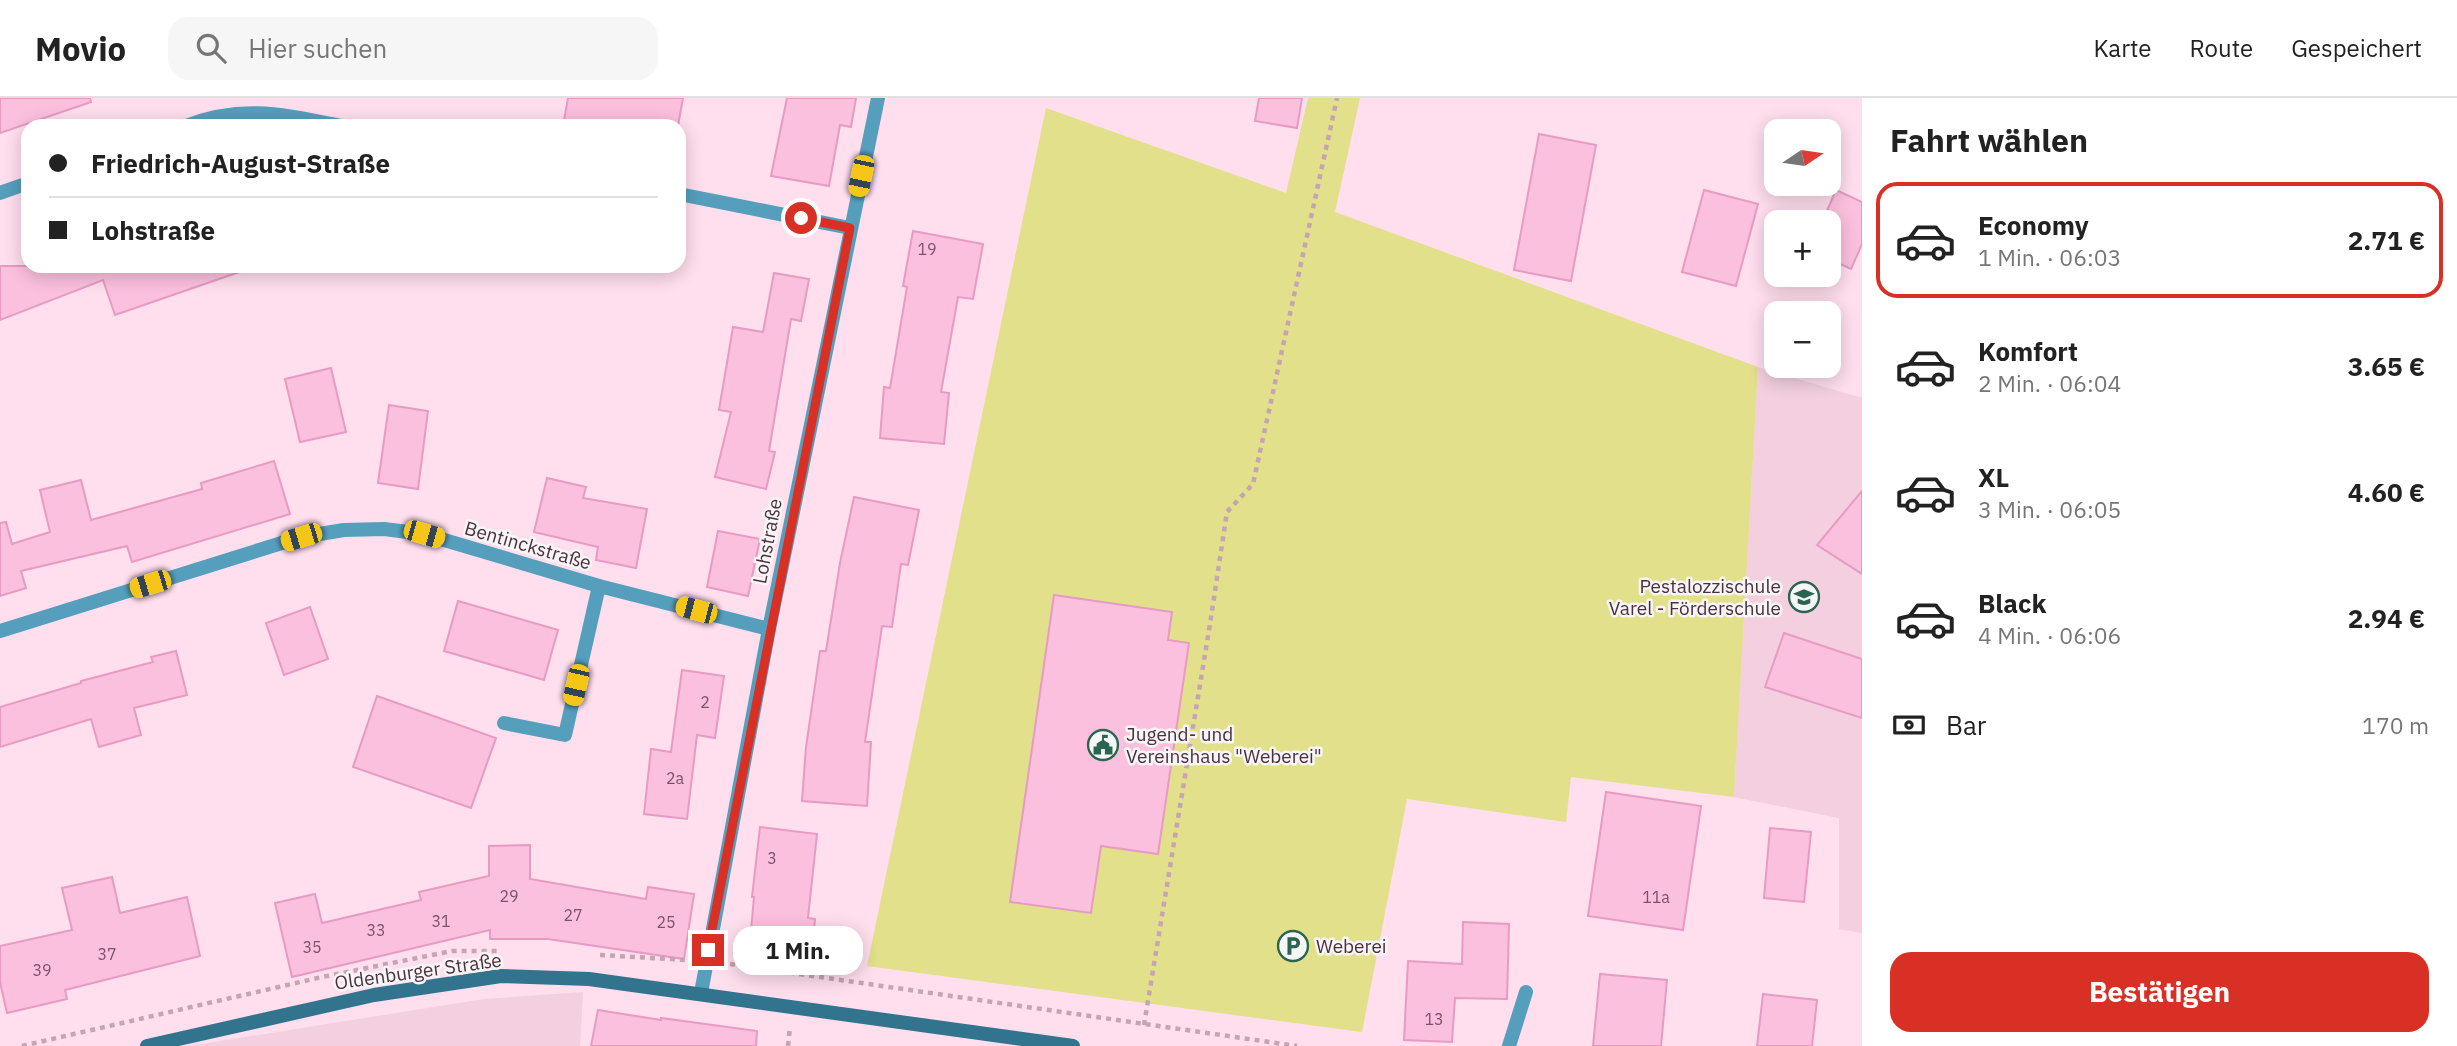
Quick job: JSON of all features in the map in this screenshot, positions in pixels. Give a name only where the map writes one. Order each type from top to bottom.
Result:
[{"type":"main road","name":"Oldenburger Straße","points":[[147,1046],[374,995],[501,976],[590,979],[1073,1046]]},
{"type":"street","name":"Lohstraße","points":[[701,993],[769,629],[878,98]]},
{"type":"street","points":[[211,119],[240,111],[306,119]]},
{"type":"street","points":[[0,193],[21,186]]},
{"type":"street","points":[[686,195],[850,228]]},
{"type":"street","name":"Bentinckstraße","points":[[0,631],[301,537],[344,530],[383,529],[424,534],[599,586],[769,629]]},
{"type":"street","name":"Bentinckstraße","points":[[504,723],[565,735],[599,586]]},
{"type":"street","points":[[1509,1046],[1526,992]]},
{"type":"path","points":[[1144,1026],[1227,512],[1252,484],[1337,98]]},
{"type":"shaded area","points":[[1308,98],[1360,98],[1335,212],[1758,367],[1734,797],[1571,777],[1566,822],[1407,799],[1362,1032],[867,966],[1046,108],[1286,193]]},
{"type":"shaded area","name":"Pestalozzischule Varel - Förderschule","points":[[1758,367],[1764,369],[1764,378],[1795,378],[1862,398],[1862,933],[1839,929],[1839,818],[1734,797]]},
{"type":"shaded area","points":[[583,992],[580,1046],[189,1046],[484,999]]},
{"type":"building","points":[[0,98],[90,98],[91,102],[41,119],[21,119],[21,126],[0,133]]},
{"type":"building","points":[[568,98],[683,98],[679,119],[564,119]]},
{"type":"building","points":[[787,98],[856,98],[851,127],[840,125],[829,186],[771,176]]},
{"type":"building","points":[[1259,98],[1302,98],[1297,128],[1255,121]]},
{"type":"building","points":[[1539,134],[1596,145],[1571,281],[1514,270]]},
{"type":"building","points":[[1704,190],[1758,204],[1736,286],[1682,272]]},
{"type":"building","points":[[1841,192],[1862,202],[1862,244],[1851,269],[1841,264],[1841,210],[1827,210],[1833,196],[1841,196]]},
{"type":"building","points":[[913,231],[983,244],[973,299],[958,297],[941,392],[949,393],[944,444],[880,438],[884,387],[890,388],[907,287],[903,286]]},
{"type":"building","points":[[0,266],[21,266],[21,273],[236,273],[115,315],[103,280],[0,320]]},
{"type":"building","points":[[774,273],[809,279],[801,321],[791,319],[769,451],[775,452],[766,489],[715,477],[731,412],[719,410],[733,327],[763,332]]},
{"type":"building","points":[[331,368],[346,432],[300,442],[285,379]]},
{"type":"building","points":[[389,405],[428,411],[418,489],[378,483]]},
{"type":"building","points":[[274,461],[290,514],[132,562],[127,546],[21,571],[26,588],[0,596],[0,523],[6,522],[12,544],[50,532],[40,490],[81,480],[91,520],[202,489],[201,483]]},
{"type":"building","points":[[547,478],[586,487],[583,498],[647,509],[636,568],[596,560],[598,547],[534,532]]},
{"type":"building","points":[[1862,491],[1862,574],[1817,545]]},
{"type":"building","points":[[854,497],[919,510],[908,565],[901,564],[892,627],[882,626],[865,742],[871,742],[867,806],[802,801],[806,747],[820,651],[826,651]]},
{"type":"building","points":[[718,531],[760,539],[748,596],[707,587]]},
{"type":"building","name":"Jugend- und Vereinshaus \"Weberei\"","points":[[1054,595],[1172,612],[1168,640],[1189,643],[1158,854],[1101,846],[1091,913],[1010,902]]},
{"type":"building","points":[[458,601],[558,630],[544,680],[444,651]]},
{"type":"building","points":[[310,607],[328,659],[284,675],[266,623]]},
{"type":"building","points":[[1784,633],[1862,659],[1862,718],[1765,687]]},
{"type":"building","points":[[176,651],[187,695],[134,708],[141,735],[99,747],[91,719],[0,747],[0,707],[153,662],[151,657]]},
{"type":"building","points":[[682,670],[724,676],[715,738],[697,735],[687,819],[644,814],[651,749],[671,752]]},
{"type":"building","points":[[377,696],[496,738],[471,808],[353,767]]},
{"type":"building","points":[[1606,792],[1701,806],[1683,930],[1588,916]]},
{"type":"building","points":[[760,827],[817,834],[808,918],[815,919],[811,969],[748,964]]},
{"type":"building","points":[[1770,828],[1811,832],[1804,902],[1764,898]]},
{"type":"building","points":[[530,845],[530,879],[646,899],[648,887],[694,894],[684,959],[548,939],[490,939],[490,930],[292,977],[275,903],[315,894],[322,923],[421,900],[419,892],[489,876],[489,846]]},
{"type":"building","points":[[112,877],[120,913],[187,897],[200,956],[65,990],[67,999],[7,1013],[0,982],[0,946],[72,930],[62,888]]},
{"type":"building","points":[[1463,922],[1509,924],[1507,999],[1455,998],[1452,1042],[1404,1040],[1408,961],[1462,964]]},
{"type":"building","points":[[1600,974],[1667,980],[1661,1046],[1593,1046]]},
{"type":"building","points":[[1763,994],[1817,1000],[1812,1046],[1757,1046]]},
{"type":"building","points":[[598,1010],[757,1031],[756,1046],[591,1046]]},
{"type":"place","name":"Pestalozzischule Varel - Förderschule","points":[[1804,597]]},
{"type":"place","name":"Jugend- und Vereinshaus \"Weberei\"","points":[[1103,745]]},
{"type":"place","name":"Weberei","points":[[1293,946]]},
{"type":"route","points":[[708,950],[850,228],[801,218]]}]
